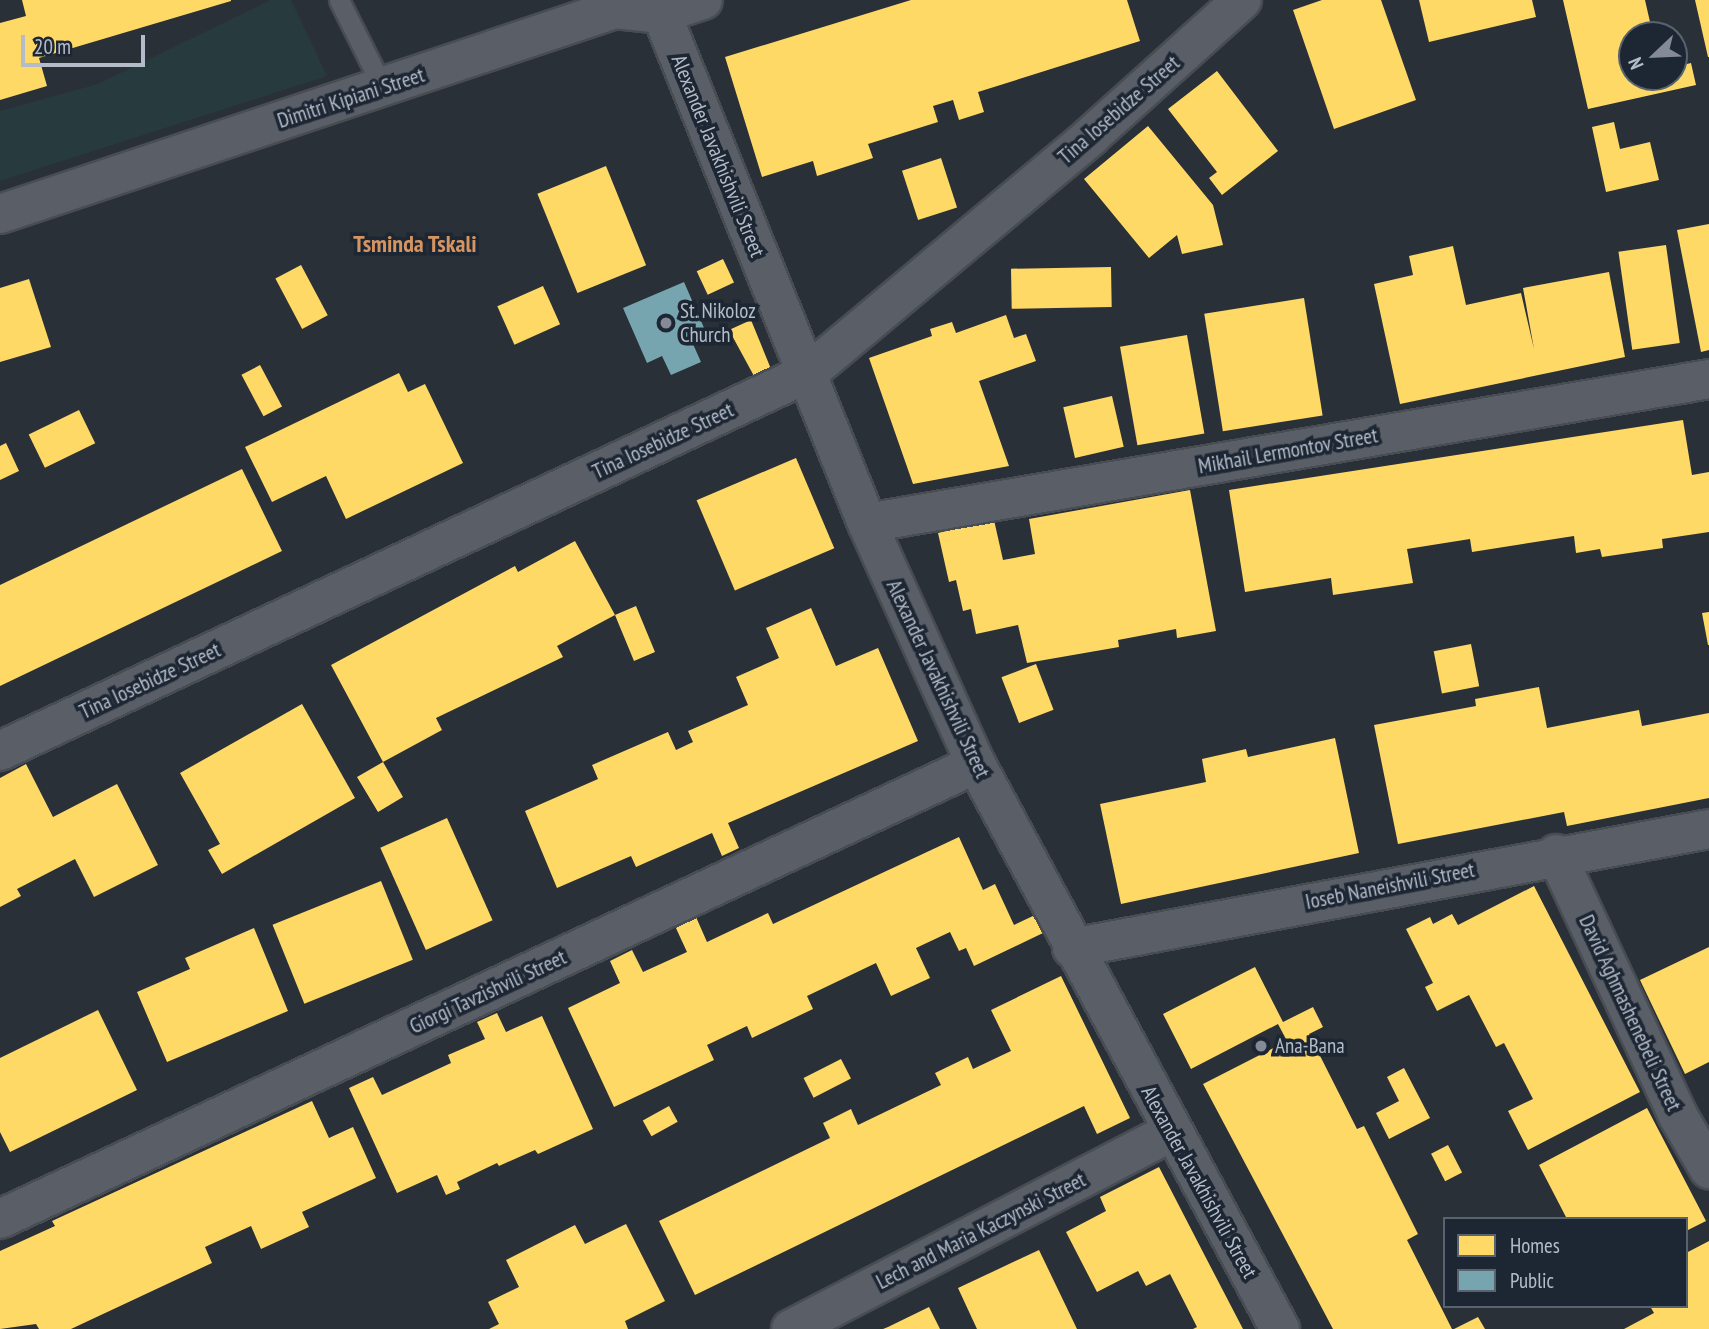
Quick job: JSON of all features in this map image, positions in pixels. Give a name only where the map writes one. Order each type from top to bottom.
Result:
[{"type":"street","name":"Dimitri Kipiani Street","points":[[0,214],[615,9],[658,7],[703,0]]},
{"type":"street","name":"Tina Iosebidze Street","points":[[0,751],[808,373],[1091,136],[1242,0]]},
{"type":"street","name":"Alexander Javakhishvili Street","points":[[658,7],[867,523],[976,764],[1171,1132],[1280,1329]]},
{"type":"street","name":"Mikhail Lermontov Street","points":[[867,523],[1709,379]]},
{"type":"street","name":"Giorgi Tavzishvili Street","points":[[0,1219],[976,764]]},
{"type":"street","name":"Ioseb Naneishvili Street","points":[[1072,948],[1556,854],[1709,829]]},
{"type":"street","name":"David Aghmashenebeli Street","points":[[1556,854],[1677,1114],[1709,1169]]},
{"type":"street","name":"Lech and Maria Kaczynski Street","points":[[791,1329],[1171,1132]]},
{"type":"lane","points":[[338,0],[383,88]]},
{"type":"green space","points":[[271,0],[291,0],[327,76],[0,181],[0,111],[98,84]]},
{"type":"building: Homes","points":[[22,0],[231,1],[39,58],[47,86],[0,100],[0,23],[26,16]]},
{"type":"building: Homes","points":[[911,0],[1127,0],[1140,41],[978,92],[984,112],[959,120],[953,100],[933,106],[938,122],[868,144],[873,158],[817,176],[813,161],[762,177],[725,57]]},
{"type":"building: Homes","points":[[1322,0],[1381,0],[1416,100],[1334,129],[1293,10]]},
{"type":"building: Homes","points":[[1419,0],[1532,0],[1536,17],[1429,42]]},
{"type":"building: Homes","points":[[1563,0],[1645,0],[1650,21],[1618,21],[1618,91],[1669,91],[1588,109]]},
{"type":"building: Homes","points":[[1695,0],[1709,0],[1709,57],[1708,57]]},
{"type":"building: Homes","points":[[1691,63],[1696,85],[1688,87],[1688,64]]},
{"type":"building: Homes","points":[[1217,71],[1278,151],[1222,195],[1209,178],[1217,172],[1168,109]]},
{"type":"building: Homes","points":[[1614,122],[1620,149],[1650,142],[1659,180],[1606,192],[1592,127]]},
{"type":"building: Homes","points":[[1148,126],[1213,205],[1223,245],[1182,254],[1177,235],[1149,258],[1084,179]]},
{"type":"building: Homes","points":[[941,158],[957,207],[918,220],[902,171]]},
{"type":"building: Homes","points":[[606,166],[646,265],[577,293],[537,194]]},
{"type":"building: Homes","points":[[1709,224],[1709,350],[1701,352],[1677,230]]},
{"type":"building: Homes","points":[[1666,245],[1680,343],[1632,350],[1618,252]]},
{"type":"building: Homes","points":[[1453,246],[1466,305],[1521,293],[1534,349],[1523,288],[1609,272],[1625,357],[1400,404],[1374,284],[1413,275],[1409,256]]},
{"type":"building: Homes","points":[[723,259],[734,283],[708,295],[697,271]]},
{"type":"building: Homes","points":[[301,265],[328,315],[302,329],[275,279]]},
{"type":"building: Homes","points":[[1111,267],[1112,307],[1012,309],[1011,269]]},
{"type":"building: Homes","points":[[29,279],[51,347],[0,362],[0,288]]},
{"type":"building: Homes","points":[[543,286],[560,324],[514,345],[497,306]]},
{"type":"building: Homes","points":[[1304,298],[1323,416],[1223,431],[1204,314]]},
{"type":"building: Homes","points":[[1006,315],[1014,338],[1026,334],[1036,361],[979,381],[1009,466],[913,484],[869,358],[932,336],[930,329],[952,322],[956,333]]},
{"type":"building: Homes","points":[[751,320],[771,369],[754,376],[729,330]]},
{"type":"building: Homes","points":[[1187,335],[1204,433],[1137,445],[1120,347]]},
{"type":"building: Homes","points":[[260,365],[282,406],[264,416],[241,375]]},
{"type":"building: Homes","points":[[399,373],[408,392],[425,384],[463,463],[346,519],[326,476],[272,502],[245,447]]},
{"type":"building: Homes","points":[[1112,396],[1124,447],[1075,458],[1063,407]]},
{"type":"building: Homes","points":[[79,410],[95,443],[45,468],[29,435]]},
{"type":"building: Homes","points":[[1683,420],[1692,475],[1709,472],[1709,532],[1662,539],[1663,548],[1602,557],[1600,549],[1576,553],[1574,536],[1472,552],[1470,539],[1407,549],[1413,583],[1333,595],[1331,578],[1245,592],[1229,490]]},
{"type":"building: Homes","points":[[6,443],[19,471],[0,480],[0,446]]},
{"type":"building: Homes","points":[[796,458],[834,548],[735,590],[697,500]]},
{"type":"building: Homes","points":[[242,469],[282,551],[0,686],[0,585]]},
{"type":"building: Homes","points":[[1190,490],[1216,631],[1177,638],[1176,629],[1118,640],[1119,647],[1027,663],[1018,625],[976,634],[971,609],[963,611],[956,580],[949,582],[938,533],[994,520],[1003,560],[1035,554],[1029,519]]},
{"type":"building: Homes","points":[[575,541],[615,615],[557,646],[563,657],[436,718],[442,730],[383,762],[331,665],[515,566],[518,572]]},
{"type":"building: Homes","points":[[636,606],[655,652],[634,661],[615,615]]},
{"type":"building: Homes","points":[[811,608],[836,666],[878,648],[918,741],[728,823],[739,848],[722,856],[712,833],[636,867],[631,856],[557,888],[525,811],[598,779],[592,765],[668,732],[676,750],[693,742],[688,731],[748,705],[736,677],[779,658],[766,628]]},
{"type":"building: Homes","points":[[1709,612],[1709,645],[1708,645],[1702,613]]},
{"type":"building: Homes","points":[[1471,644],[1479,686],[1442,693],[1434,651]]},
{"type":"building: Homes","points":[[1036,664],[1054,710],[1019,723],[1001,677]]},
{"type":"building: Homes","points":[[1539,687],[1547,728],[1639,710],[1642,726],[1709,713],[1709,798],[1567,826],[1564,812],[1398,844],[1374,725],[1476,706],[1475,699]]},
{"type":"building: Homes","points":[[302,704],[355,798],[222,874],[208,850],[220,844],[180,773]]},
{"type":"building: Homes","points":[[1335,738],[1359,853],[1121,904],[1100,804],[1206,782],[1202,759],[1246,749],[1248,757]]},
{"type":"building: Homes","points":[[383,762],[403,797],[378,812],[357,777]]},
{"type":"building: Homes","points":[[26,764],[53,817],[117,784],[158,865],[94,897],[75,859],[17,889],[21,896],[0,907],[0,778]]},
{"type":"building: Homes","points":[[447,818],[493,920],[426,950],[380,848]]},
{"type":"building: Homes","points":[[959,837],[983,890],[995,884],[1014,925],[1035,915],[1043,933],[974,966],[966,948],[959,951],[950,932],[916,948],[930,978],[891,996],[876,963],[807,996],[813,1009],[752,1038],[747,1026],[707,1045],[714,1060],[614,1107],[568,1008],[620,983],[610,961],[632,950],[643,972],[687,952],[675,926],[696,917],[707,942],[768,913],[773,924]]},
{"type":"building: Homes","points":[[381,881],[413,960],[304,1004],[273,925]]},
{"type":"building: Homes","points":[[1534,886],[1640,1092],[1528,1150],[1508,1111],[1533,1099],[1504,1043],[1496,1047],[1469,995],[1437,1011],[1425,987],[1433,983],[1406,929],[1430,917],[1433,924],[1452,914],[1458,925]]},
{"type":"building: Homes","points":[[254,928],[288,1011],[167,1062],[137,992],[190,969],[185,958]]},
{"type":"building: Homes","points":[[1709,947],[1709,1062],[1685,1074],[1640,980]]},
{"type":"building: Homes","points":[[1255,967],[1283,1022],[1313,1007],[1323,1027],[1309,1034],[1357,1129],[1364,1126],[1418,1234],[1407,1240],[1452,1329],[1333,1329],[1203,1084],[1287,1041],[1278,1024],[1191,1069],[1163,1014]]},
{"type":"building: Homes","points":[[1061,976],[1130,1118],[1097,1134],[1084,1106],[695,1295],[659,1221],[830,1138],[823,1123],[851,1109],[858,1125],[941,1085],[935,1073],[968,1057],[973,1069],[1011,1051],[991,1010]]},
{"type":"building: Homes","points":[[98,1010],[137,1090],[10,1152],[0,1132],[0,1058]]},
{"type":"building: Homes","points":[[497,1013],[506,1032],[542,1016],[593,1129],[538,1154],[535,1150],[499,1166],[497,1163],[457,1182],[460,1189],[446,1195],[437,1175],[397,1193],[349,1088],[373,1077],[382,1095],[451,1063],[448,1055],[485,1039],[477,1022]]},
{"type":"building: Homes","points":[[841,1059],[851,1079],[814,1098],[804,1078]]},
{"type":"building: Homes","points":[[1404,1068],[1430,1118],[1389,1139],[1376,1113],[1399,1101],[1387,1077]]},
{"type":"building: Homes","points":[[312,1101],[329,1138],[353,1127],[376,1178],[302,1212],[309,1227],[261,1249],[251,1226],[205,1247],[212,1263],[71,1329],[39,1329],[36,1324],[0,1329],[0,1251],[55,1226],[52,1221]]},
{"type":"building: Homes","points":[[669,1106],[678,1122],[651,1136],[643,1121]]},
{"type":"building: Homes","points":[[1647,1108],[1706,1221],[1688,1230],[1688,1217],[1566,1217],[1539,1165]]},
{"type":"building: Homes","points":[[1448,1145],[1462,1173],[1445,1181],[1431,1154]]},
{"type":"building: Homes","points":[[1159,1167],[1243,1329],[1193,1329],[1197,1327],[1170,1274],[1146,1286],[1138,1271],[1097,1292],[1066,1232],[1106,1211],[1100,1197]]},
{"type":"building: Homes","points":[[626,1224],[665,1301],[625,1321],[628,1329],[489,1329],[499,1324],[488,1302],[519,1287],[506,1260],[575,1225],[585,1244]]},
{"type":"building: Homes","points":[[1709,1241],[1709,1329],[1624,1329],[1654,1313],[1651,1308],[1688,1308],[1688,1252]]},
{"type":"building: Homes","points":[[1039,1250],[1077,1329],[977,1329],[958,1288]]},
{"type":"building: Homes","points":[[929,1307],[940,1329],[883,1329],[888,1327]]},
{"type":"building: Homes","points":[[1478,1317],[1485,1329],[1454,1329]]},
{"type":"building: Public","name":"St. Nikoloz Church","points":[[684,282],[708,337],[693,344],[701,362],[671,375],[662,356],[647,363],[623,308]]},
{"type":"place","name":"St. Nikoloz Church","points":[[666,323]]},
{"type":"place","name":"Ana-Bana","points":[[1261,1046]]},
{"type":"district","name":"Tsminda Tskali","points":[[415,244]]}]
